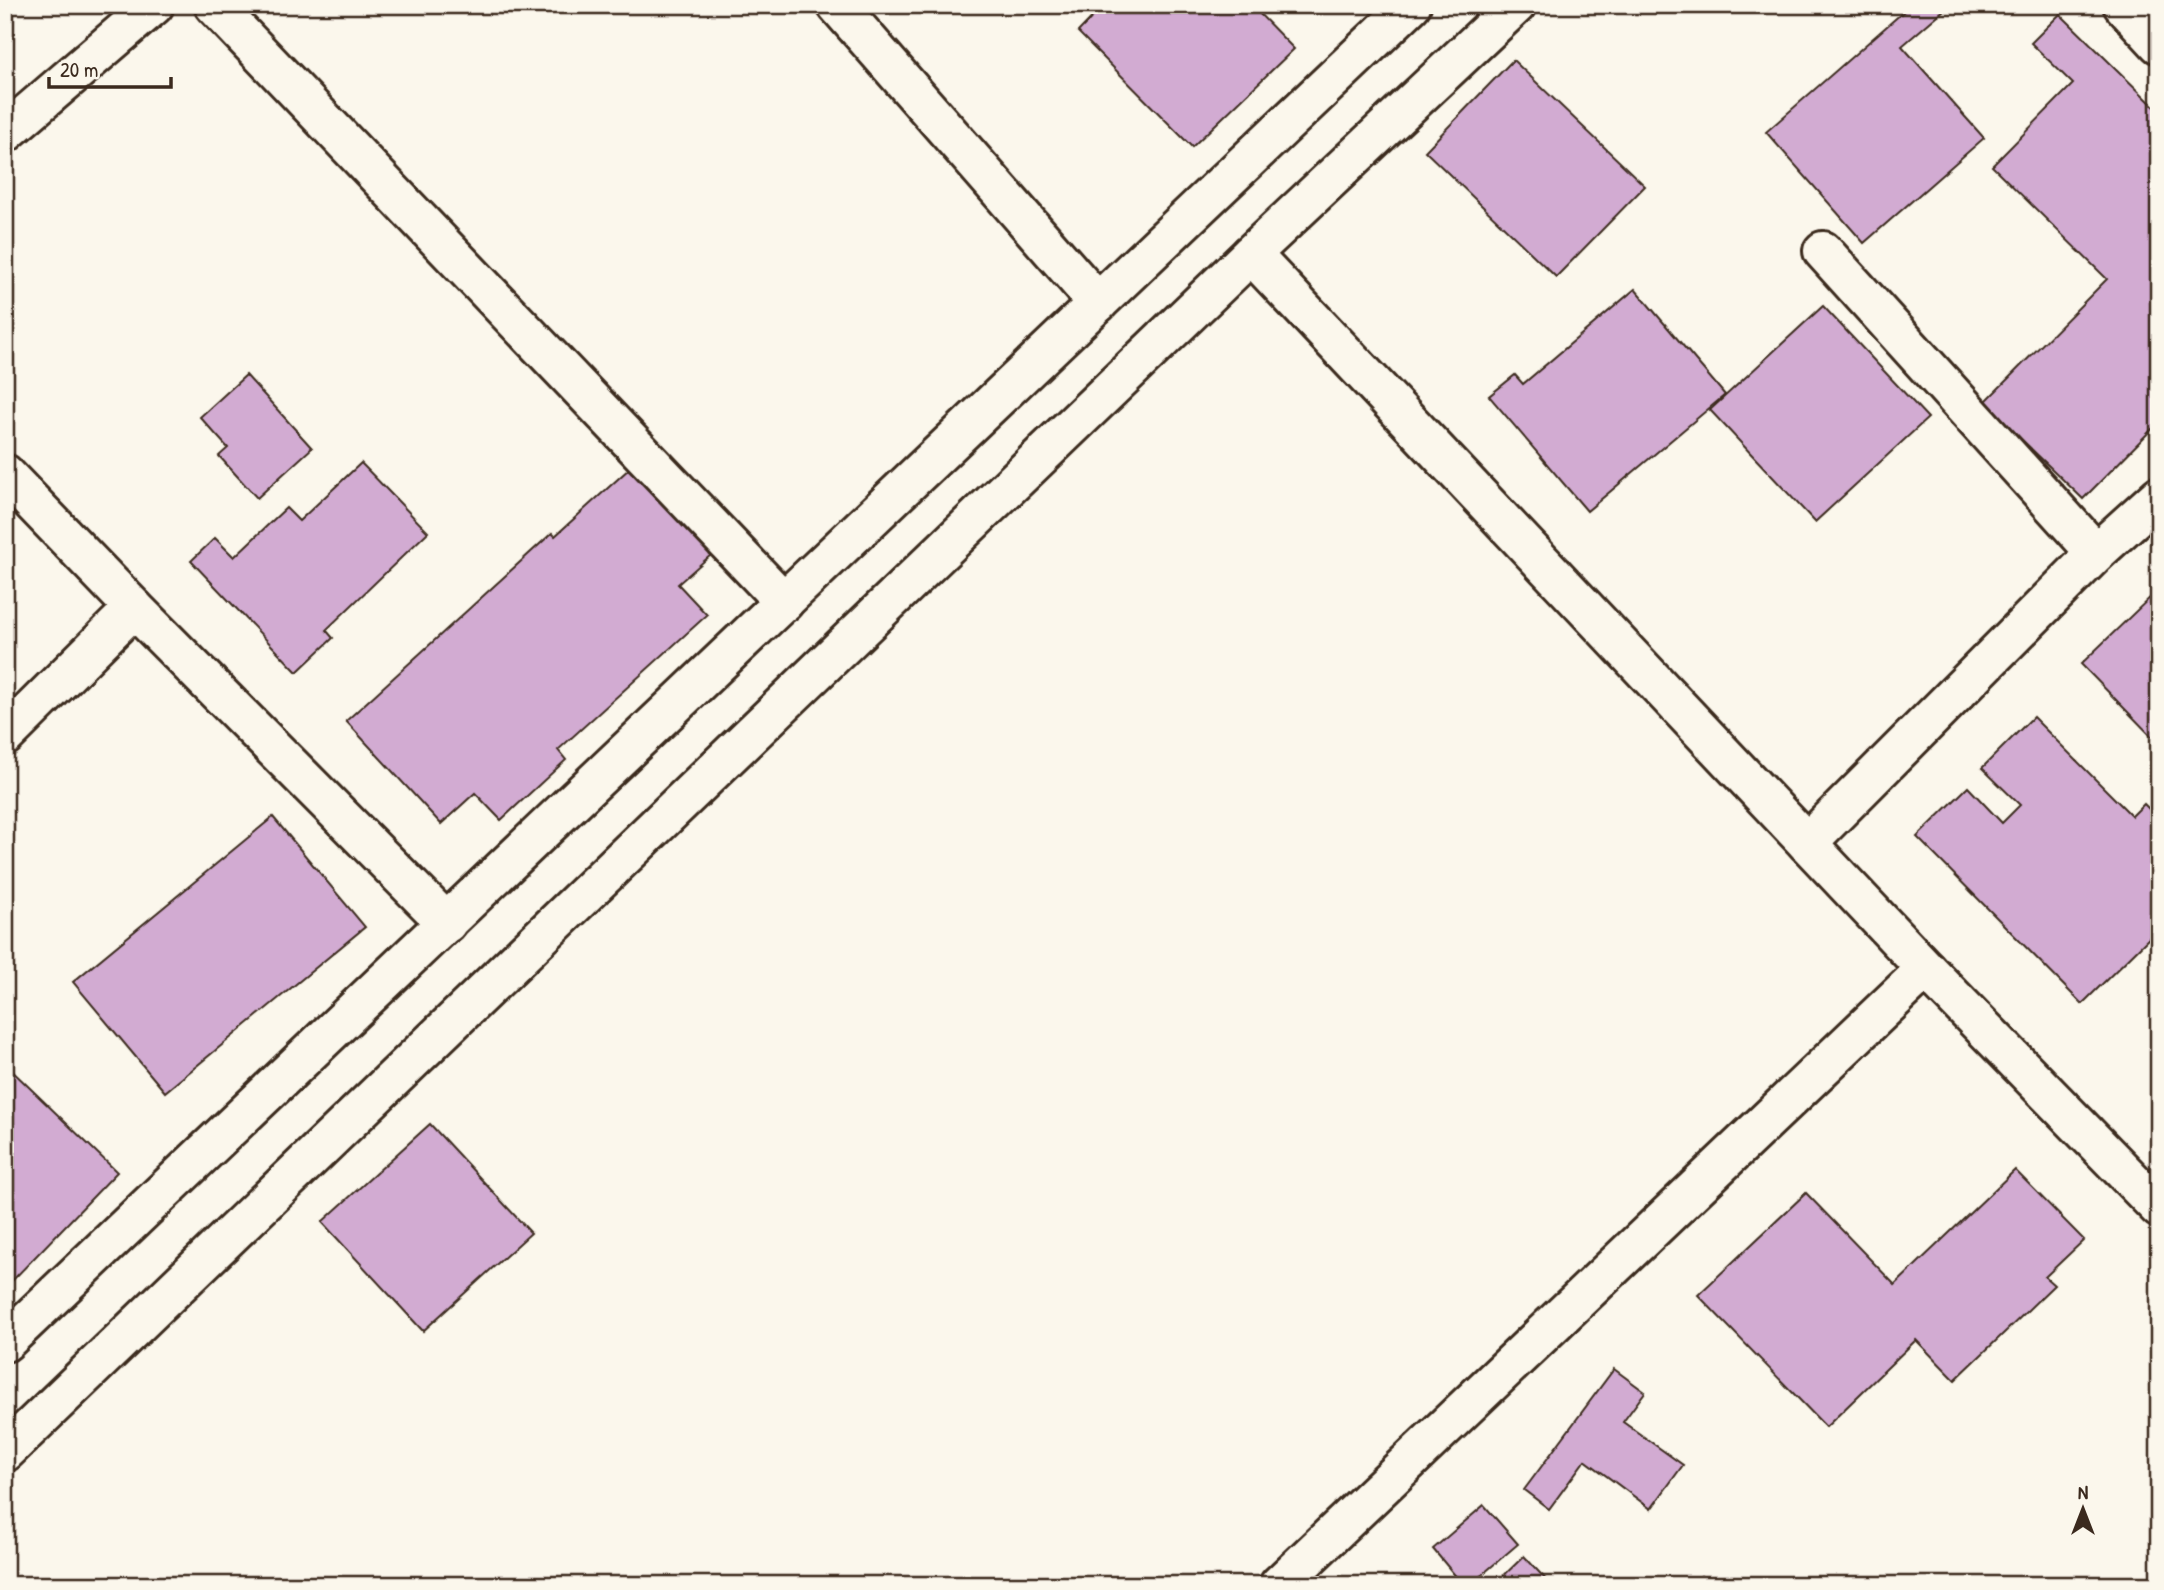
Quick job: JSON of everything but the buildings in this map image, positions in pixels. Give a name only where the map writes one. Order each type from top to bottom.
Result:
[{"type":"street","points":[[5,133],[154,5]]},
{"type":"street","points":[[214,5],[784,602]]},
{"type":"street","points":[[837,5],[1098,303]]},
{"type":"street","points":[[5,1342],[1411,5]]},
{"type":"street","points":[[5,1452],[1251,254],[1516,5]]},
{"type":"street","points":[[2123,5],[2159,44]]},
{"type":"street","points":[[1823,251],[2096,552]]},
{"type":"street","points":[[1251,254],[1807,844],[2159,1208]]},
{"type":"street","points":[[5,474],[447,923]]},
{"type":"street","points":[[1807,844],[2096,552],[2159,496]]},
{"type":"street","points":[[5,736],[134,608]]},
{"type":"street","points":[[1294,1580],[1926,969]]}]
